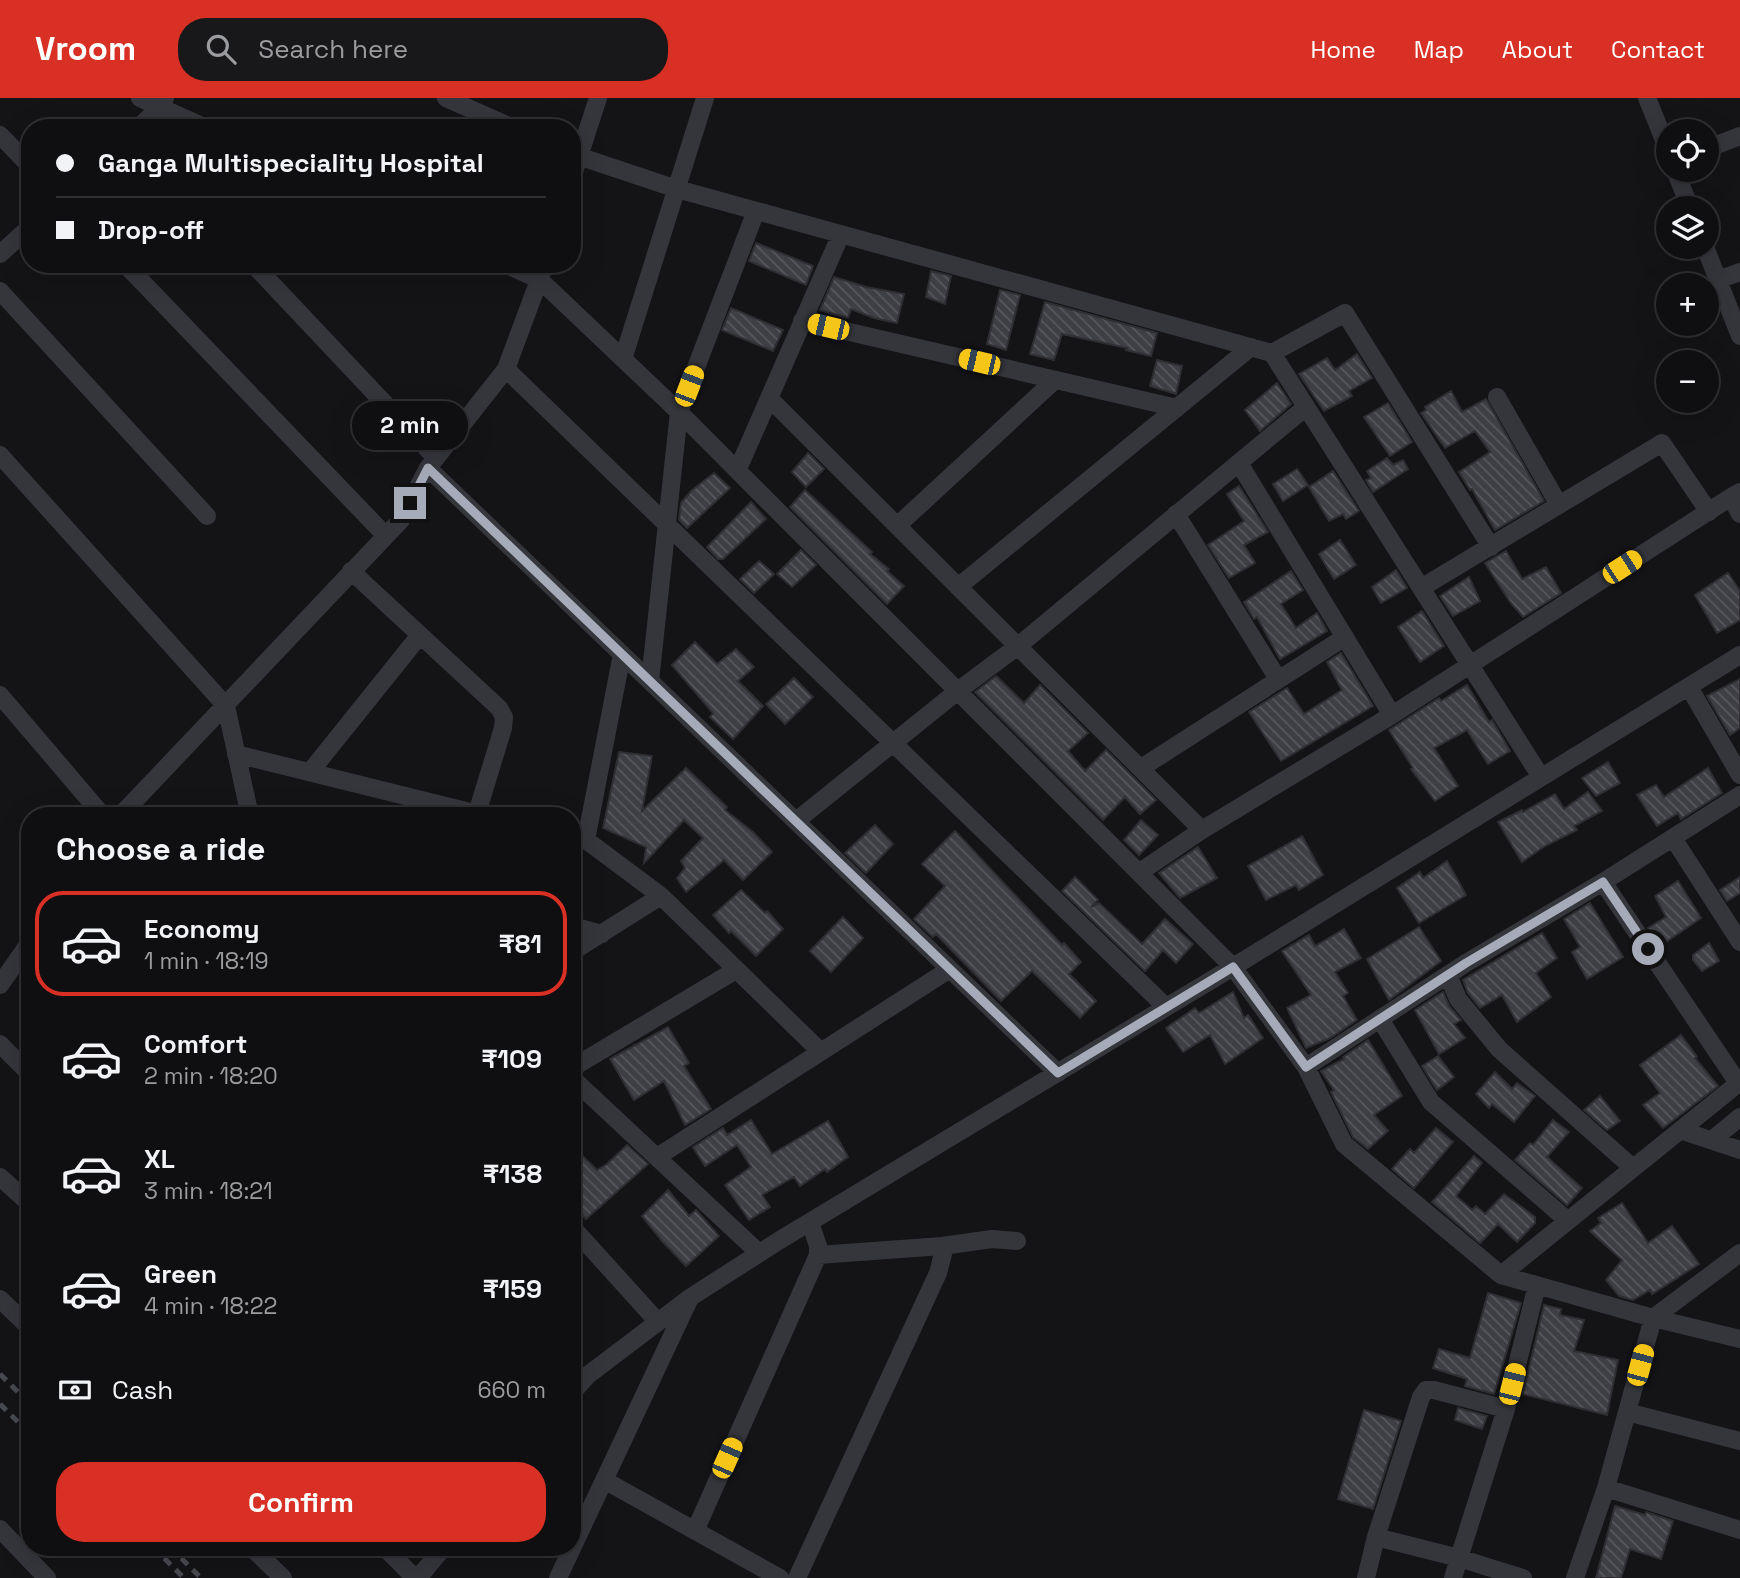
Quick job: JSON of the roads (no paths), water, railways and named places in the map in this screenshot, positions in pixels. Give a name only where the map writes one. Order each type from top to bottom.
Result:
[{"type":"street","points":[[141,98],[163,103],[191,119]]},
{"type":"street","points":[[581,141],[598,98]]},
{"type":"street","points":[[623,359],[705,98]]},
{"type":"street","points":[[1647,98],[1656,120]]},
{"type":"street","points":[[448,99],[493,119]]},
{"type":"street","points":[[147,119],[163,103]]},
{"type":"street","points":[[0,135],[21,157]]},
{"type":"street","points":[[1719,144],[1740,136]]},
{"type":"street","points":[[581,158],[677,189],[1272,353],[1541,777]]},
{"type":"street","points":[[649,681],[679,411],[756,211]]},
{"type":"street","points":[[737,469],[841,234]]},
{"type":"street","points":[[0,254],[21,235]]},
{"type":"street","points":[[1719,280],[1740,272]]},
{"type":"street","points":[[134,273],[386,536]]},
{"type":"street","points":[[261,273],[432,463],[622,654],[1058,1073]]},
{"type":"street","points":[[129,807],[401,520],[432,463],[506,369],[542,273]]},
{"type":"street","points":[[543,273],[623,359],[679,411],[959,690],[1233,967],[1306,1067],[1345,1144],[1501,1275],[1653,1318],[1740,1339]]},
{"type":"street","points":[[1719,283],[1740,336]]},
{"type":"street","points":[[0,291],[207,516]]},
{"type":"street","points":[[1272,353],[1345,313],[1491,547]]},
{"type":"street","points":[[802,321],[1177,408]]},
{"type":"street","points":[[958,587],[1251,347]]},
{"type":"street","points":[[506,369],[1166,1007]]},
{"type":"street","points":[[897,526],[1055,380]]},
{"type":"street","points":[[1497,397],[1559,505]]},
{"type":"street","points":[[769,398],[1202,830]]},
{"type":"street","points":[[796,821],[1018,646],[1306,407]]},
{"type":"street","points":[[1421,588],[1662,443],[1709,512]]},
{"type":"street","points":[[0,455],[226,706],[248,807]]},
{"type":"street","points":[[1239,463],[1392,715]]},
{"type":"street","points":[[1140,872],[1202,830],[1392,715],[1736,495],[1740,514]]},
{"type":"street","points":[[1176,514],[1278,679]]},
{"type":"street","points":[[351,571],[499,708],[504,717],[503,728],[484,807]]},
{"type":"street","points":[[310,772],[420,635]]},
{"type":"street","points":[[1141,768],[1345,637]]},
{"type":"street","points":[[581,830],[622,654]]},
{"type":"street","points":[[581,1377],[691,1297],[759,1253],[1233,967],[1740,655]]},
{"type":"street","points":[[1689,687],[1740,775]]},
{"type":"street","points":[[0,695],[95,807]]},
{"type":"street","points":[[236,754],[453,807]]},
{"type":"street","points":[[1306,1067],[1448,975],[1603,882],[1740,795]]},
{"type":"street","points":[[1673,838],[1740,942]]},
{"type":"street","points":[[581,840],[661,896],[821,1052]]},
{"type":"street","points":[[1501,1275],[1739,1082],[1603,882]]},
{"type":"street","points":[[581,947],[661,896]]},
{"type":"street","points":[[581,928],[602,934]]},
{"type":"street","points":[[0,985],[21,955]]},
{"type":"street","points":[[657,1157],[950,969]]},
{"type":"street","points":[[581,1075],[736,970]]},
{"type":"street","points":[[1448,975],[1458,999],[1499,1049],[1633,1168]]},
{"type":"street","points":[[1380,1019],[1431,1102],[1567,1220]]},
{"type":"street","points":[[0,1044],[21,1065]]},
{"type":"street","points":[[581,1087],[759,1253]]},
{"type":"street","points":[[1712,1140],[1740,1117]]},
{"type":"street","points":[[1680,1130],[1740,1150]]},
{"type":"street","points":[[0,1177],[21,1196]]},
{"type":"street","points":[[695,1531],[818,1255],[818,1246],[810,1222]]},
{"type":"street","points":[[581,1237],[658,1322]]},
{"type":"street","points":[[818,1255],[942,1246],[992,1239],[1017,1241]]},
{"type":"street","points":[[797,1578],[938,1273],[943,1254],[942,1246]]},
{"type":"street","points":[[1575,1578],[1606,1488],[1653,1318],[1740,1254]]},
{"type":"street","points":[[1453,1578],[1506,1409],[1537,1285]]},
{"type":"street","points":[[581,1529],[691,1297]]},
{"type":"street","points":[[0,1299],[21,1319]]},
{"type":"street","points":[[1366,1578],[1376,1537],[1421,1397],[1426,1390],[1506,1409]]},
{"type":"street","points":[[1627,1412],[1740,1441]]},
{"type":"street","points":[[604,1480],[780,1578]]},
{"type":"street","points":[[1606,1488],[1740,1530]]},
{"type":"street","points":[[0,1529],[21,1551]]},
{"type":"street","points":[[1376,1537],[1460,1558],[1523,1578]]},
{"type":"street","points":[[26,1556],[47,1578]]},
{"type":"street","points":[[260,1556],[283,1578]]},
{"type":"street","points":[[393,1556],[416,1578],[436,1556]]},
{"type":"street","points":[[558,1578],[568,1556]]},
{"type":"railway","points":[[0,1374],[21,1395]]},
{"type":"railway","points":[[0,1404],[21,1425]]},
{"type":"railway","points":[[162,1556],[184,1578]]},
{"type":"railway","points":[[179,1556],[201,1578]]}]
